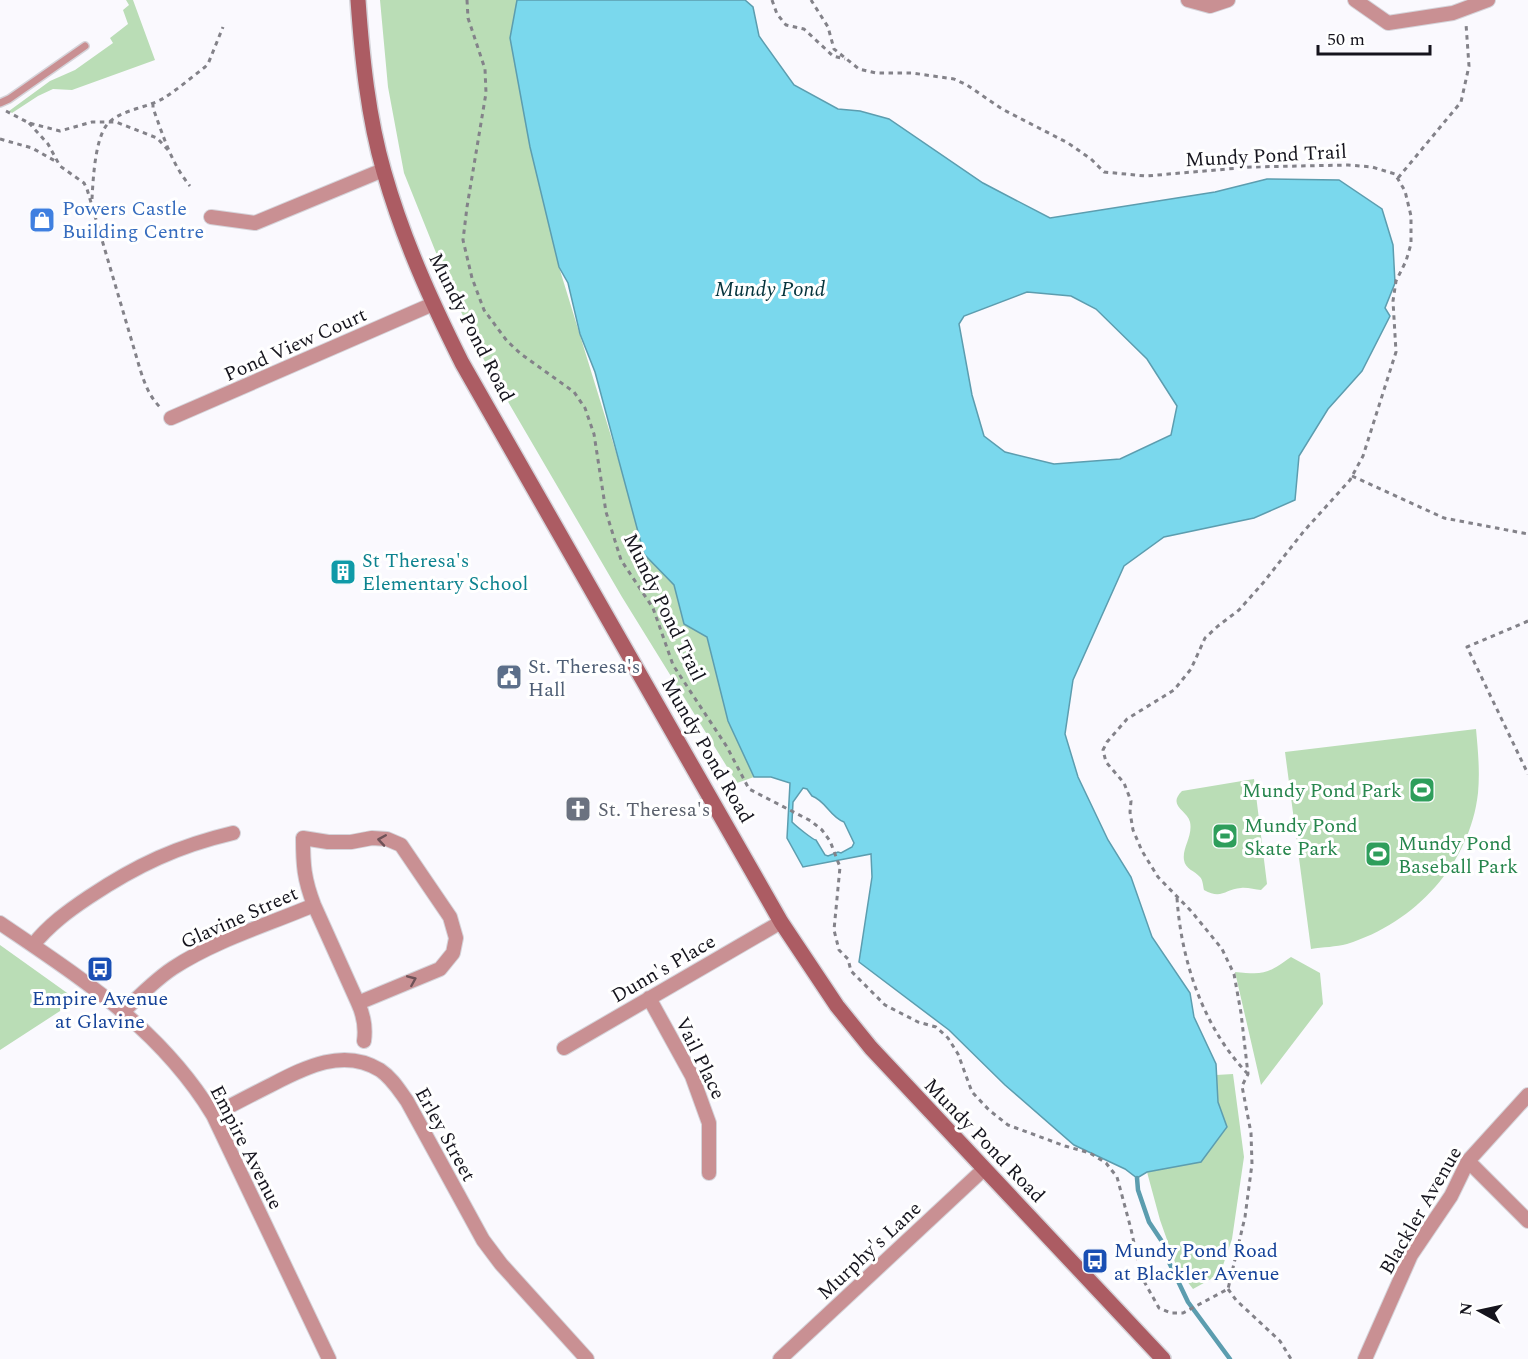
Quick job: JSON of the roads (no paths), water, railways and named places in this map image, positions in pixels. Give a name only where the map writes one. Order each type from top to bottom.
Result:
[{"type":"street","name":"Mundy Pond Road","points":[[358,0],[370,106],[383,171],[402,228],[433,304],[462,363],[781,922],[837,1006],[871,1048],[1163,1359]]},
{"type":"street","points":[[1188,0],[1210,6],[1228,0]]},
{"type":"street","points":[[1355,0],[1388,23],[1453,13],[1488,0]]},
{"type":"street","points":[[211,217],[255,223],[383,171]]},
{"type":"street","name":"Pond View Court","points":[[171,418],[433,304]]},
{"type":"street","points":[[33,945],[47,927],[122,875],[169,852],[233,833]]},
{"type":"street","points":[[358,1003],[440,969],[453,953],[456,938],[450,917],[402,845],[380,838],[351,842],[328,842],[303,838],[303,870],[314,905],[365,1022],[364,1041]]},
{"type":"street","name":"Glavine Street","points":[[124,1011],[173,968],[198,954],[225,940],[314,905]]},
{"type":"street","name":"Dunn's Place","points":[[564,1048],[781,922]]},
{"type":"street","name":"Empire Avenue","points":[[0,923],[124,1011],[150,1035],[199,1093],[213,1115],[329,1359]]},
{"type":"street","name":"Vail Place","points":[[649,998],[692,1076],[709,1123],[709,1173]]},
{"type":"street","name":"Erley Street","points":[[213,1115],[304,1068],[323,1062],[343,1060],[362,1063],[379,1070],[392,1081],[407,1101],[483,1240],[501,1264],[587,1359]]},
{"type":"street","name":"Blackler Avenue","points":[[1365,1359],[1412,1255],[1450,1196],[1468,1161],[1528,1095]]},
{"type":"street","points":[[1468,1161],[1528,1221]]},
{"type":"street","name":"Murphy's Lane","points":[[786,1357],[984,1169]]},
{"type":"lane","points":[[0,105],[85,46]]},
{"type":"water","name":"Mundy Pond","points":[[517,0],[745,0],[753,7],[759,36],[794,85],[838,109],[860,111],[889,119],[983,183],[1050,218],[1215,192],[1267,179],[1339,180],[1382,209],[1393,245],[1395,283],[1385,308],[1390,316],[1362,371],[1328,409],[1299,456],[1295,500],[1254,518],[1164,537],[1124,566],[1073,680],[1065,734],[1078,777],[1108,840],[1131,877],[1152,937],[1190,993],[1194,1017],[1216,1064],[1218,1102],[1227,1127],[1201,1162],[1147,1172],[1137,1178],[1125,1169],[1074,1145],[1005,1085],[949,1030],[859,962],[872,877],[871,854],[803,867],[787,838],[790,783],[771,777],[754,777],[728,721],[707,637],[684,624],[674,585],[644,554],[595,372],[580,334],[568,283],[559,267],[530,147],[510,38]],"holes":[[[1027,292],[1071,296],[1096,309],[1147,359],[1177,406],[1171,435],[1120,459],[1054,464],[1005,452],[984,436],[972,395],[959,324],[964,316]],[[803,788],[821,801],[835,817],[844,822],[854,843],[852,847],[841,853],[825,855],[816,840],[792,822],[793,802]]]},
{"type":"waterway","points":[[1137,1178],[1138,1190],[1149,1222],[1165,1246],[1168,1260],[1188,1302],[1230,1359]]},
{"type":"place","name":"Powers Castle Building Centre","points":[[42,220]]},
{"type":"place","name":"St Theresa's Elementary School","points":[[343,572]]},
{"type":"place","name":"St. Theresa's Hall","points":[[509,677]]},
{"type":"place","name":"Mundy Pond Park","points":[[1422,790]]},
{"type":"place","name":"St. Theresa's","points":[[578,809]]},
{"type":"place","name":"Mundy Pond Skate Park","points":[[1225,836]]},
{"type":"place","name":"Mundy Pond Baseball Park","points":[[1378,854]]},
{"type":"place","name":"Empire Avenue at Glavine","points":[[100,969]]},
{"type":"place","name":"Mundy Pond Road at Blackler Avenue","points":[[1095,1261]]}]
